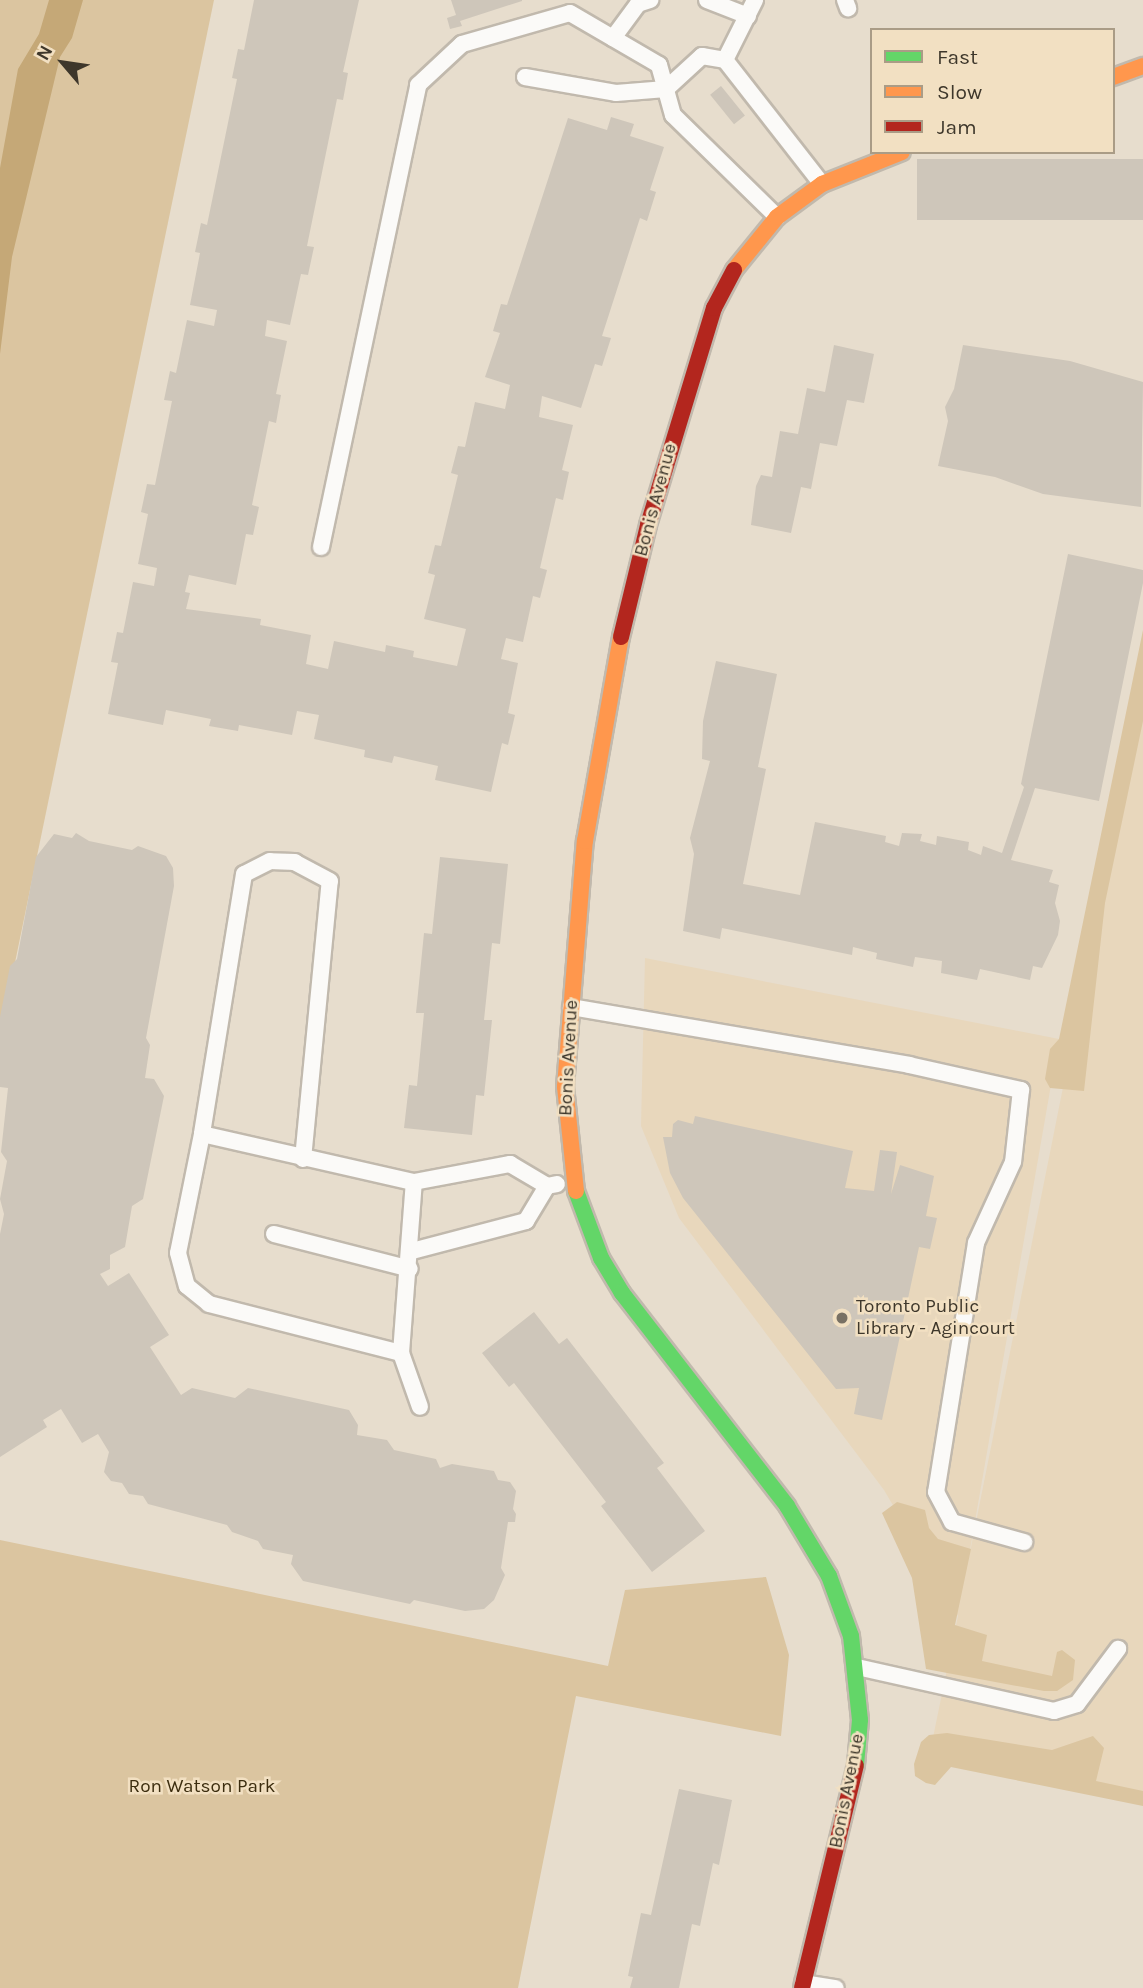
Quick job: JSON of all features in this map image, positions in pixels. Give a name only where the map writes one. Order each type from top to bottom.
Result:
[{"type":"street","points":[[1115,76],[1143,66]]},
{"type":"street","name":"Bonis Avenue","points":[[803,1985],[857,1760],[857,1667],[842,1606],[815,1549],[737,1437],[622,1293],[601,1258],[572,1180],[565,1118],[570,1007],[596,770],[648,525],[713,309],[740,259],[777,217],[822,184],[897,154]]},
{"type":"lane","points":[[613,38],[638,4],[650,0]]},
{"type":"lane","points":[[707,0],[748,16]]},
{"type":"lane","points":[[725,60],[755,0]]},
{"type":"lane","points":[[321,547],[418,85],[462,44],[570,13],[659,65],[673,115],[777,217]]},
{"type":"lane","points":[[525,77],[616,93],[666,89],[702,56],[725,60],[822,184]]},
{"type":"lane","points":[[303,1159],[330,881],[295,862],[270,861],[244,874],[202,1134],[178,1252],[187,1286],[209,1304],[401,1353]]},
{"type":"lane","points":[[570,1007],[909,1065],[1021,1090],[1013,1162],[976,1243],[936,1492],[953,1522],[1024,1542]]},
{"type":"lane","points":[[202,1134],[414,1182],[510,1164],[547,1186],[572,1180]]},
{"type":"lane","points":[[414,1182],[412,1251],[401,1353],[420,1407]]},
{"type":"lane","points":[[412,1251],[526,1221],[547,1186]]},
{"type":"lane","points":[[274,1234],[410,1269]]},
{"type":"lane","points":[[857,1667],[1054,1711],[1077,1704],[1118,1649]]},
{"type":"lane","points":[[803,1985],[836,1988]]},
{"type":"shaded area","points":[[49,0],[83,0],[72,38],[60,57],[12,257],[0,354],[0,168],[18,69],[39,34]]},
{"type":"shaded area","points":[[1143,688],[1143,1797],[930,1752],[958,1616],[884,1490],[679,1218],[641,1126],[645,958],[1059,1039],[967,1567]]},
{"type":"green space","points":[[0,0],[214,0],[0,1035]]},
{"type":"green space","points":[[1143,630],[1143,721],[1105,903],[1084,1091],[1050,1088],[1045,1079],[1050,1049],[1059,1039]]},
{"type":"green space","points":[[897,1502],[925,1510],[929,1528],[938,1539],[971,1549],[955,1625],[987,1635],[982,1661],[1052,1676],[1057,1652],[1062,1650],[1075,1660],[1073,1680],[1057,1691],[1044,1691],[926,1669],[912,1578],[882,1513]]},
{"type":"green space","name":"Ron Watson Park","points":[[0,1540],[608,1666],[625,1590],[766,1577],[789,1655],[781,1736],[576,1696],[518,1988],[0,1988]]},
{"type":"green space","points":[[947,1733],[1052,1750],[1093,1736],[1104,1748],[1096,1781],[1143,1791],[1143,1806],[951,1767],[935,1785],[926,1783],[915,1776],[914,1764],[921,1742],[929,1735]]},
{"type":"building","points":[[254,0],[359,0],[343,72],[348,73],[343,100],[337,99],[307,246],[314,247],[308,275],[301,274],[290,325],[267,320],[265,336],[287,341],[276,394],[281,395],[276,423],[269,421],[252,505],[259,507],[253,535],[246,534],[236,585],[189,575],[185,592],[190,593],[186,609],[261,619],[260,625],[311,635],[306,664],[328,669],[334,641],[385,652],[386,645],[414,651],[413,657],[457,666],[466,629],[424,619],[435,575],[428,573],[435,545],[441,546],[458,475],[451,473],[458,446],[465,447],[475,402],[505,409],[510,385],[485,377],[500,333],[493,331],[501,304],[507,305],[568,118],[607,130],[611,117],[634,124],[630,136],[664,147],[650,190],[656,192],[647,221],[640,218],[602,336],[611,338],[602,366],[595,364],[581,408],[542,396],[539,417],[573,425],[562,470],[569,472],[563,500],[556,498],[540,568],[547,570],[540,598],[533,596],[523,642],[506,638],[501,659],[518,663],[508,713],[515,715],[508,745],[502,743],[491,792],[435,780],[438,766],[394,756],[392,763],[364,757],[365,750],[314,739],[319,715],[297,711],[292,735],[239,725],[238,731],[209,726],[211,719],[166,710],[163,725],[108,714],[118,663],[111,662],[117,632],[123,633],[133,582],[154,586],[157,568],[138,564],[148,514],[141,512],[147,484],[155,485],[172,401],[164,400],[170,371],[176,373],[187,320],[214,326],[217,310],[190,305],[200,253],[195,252],[201,223],[207,225],[237,79],[232,78],[238,49],[244,50]]},
{"type":"building","points":[[451,0],[522,1],[460,21],[462,26],[450,29],[447,18],[456,15]]},
{"type":"building","points":[[721,86],[745,116],[734,124],[710,95]]},
{"type":"building","points":[[917,159],[1143,159],[1143,220],[917,220]]},
{"type":"building","points":[[834,345],[874,354],[864,403],[847,400],[837,446],[820,443],[811,489],[801,487],[791,533],[751,525],[756,486],[761,475],[772,477],[780,431],[798,434],[807,388],[825,392]]},
{"type":"building","points":[[963,345],[1070,361],[1143,382],[1141,507],[1043,494],[995,477],[938,466],[948,421],[945,407],[954,389]]},
{"type":"building","points":[[1068,554],[1143,570],[1143,583],[1099,801],[1035,788],[1011,860],[1053,870],[1049,882],[1059,885],[1055,903],[1060,921],[1058,935],[1042,968],[1033,966],[1030,980],[980,969],[977,980],[941,973],[942,961],[915,957],[913,967],[876,959],[877,953],[853,947],[852,955],[722,928],[720,939],[683,931],[694,854],[690,838],[710,761],[702,759],[703,721],[716,661],[777,674],[758,767],[766,769],[743,884],[800,895],[815,822],[886,836],[885,842],[899,846],[902,833],[922,834],[920,841],[936,845],[937,836],[969,842],[968,850],[981,855],[983,846],[1002,853],[1024,787],[1021,784]]},
{"type":"building","points":[[76,833],[89,841],[132,850],[138,846],[166,856],[173,868],[174,886],[146,1038],[150,1045],[145,1078],[154,1079],[164,1096],[143,1199],[132,1206],[125,1247],[110,1255],[110,1269],[100,1274],[108,1286],[129,1273],[169,1335],[150,1347],[181,1395],[192,1388],[235,1398],[248,1388],[349,1410],[358,1425],[357,1435],[387,1440],[394,1450],[436,1459],[440,1468],[452,1464],[494,1471],[498,1480],[510,1482],[516,1491],[513,1509],[516,1514],[515,1522],[508,1522],[501,1568],[505,1575],[494,1600],[484,1609],[465,1611],[414,1600],[410,1604],[303,1581],[291,1564],[293,1555],[263,1549],[258,1541],[232,1532],[227,1525],[148,1504],[143,1496],[129,1494],[122,1483],[111,1481],[104,1472],[109,1452],[98,1434],[82,1443],[61,1409],[43,1420],[47,1427],[0,1457],[0,1234],[4,1214],[0,1199],[7,1161],[1,1152],[8,1088],[0,1087],[0,1017],[10,966],[17,959],[36,857],[54,834],[72,838]]},
{"type":"building","points":[[440,857],[508,864],[500,944],[492,943],[484,1020],[492,1020],[484,1096],[476,1095],[472,1135],[404,1128],[409,1085],[417,1086],[424,1013],[416,1013],[424,933],[432,934]]},
{"type":"building","name":"Toronto Public Library - Agincourt","points":[[695,1116],[853,1151],[845,1188],[874,1191],[880,1150],[897,1152],[891,1194],[900,1165],[934,1176],[926,1216],[937,1218],[930,1249],[919,1247],[882,1420],[854,1414],[859,1388],[836,1389],[683,1198],[670,1173],[663,1137],[672,1137],[673,1124],[678,1120],[693,1124]]},
{"type":"building","points":[[534,1312],[559,1344],[567,1338],[664,1463],[657,1468],[705,1531],[652,1572],[601,1506],[606,1502],[514,1383],[509,1387],[482,1353]]},
{"type":"building","points":[[679,1789],[732,1800],[719,1865],[713,1863],[700,1926],[692,1924],[679,1988],[630,1988],[633,1977],[628,1976],[641,1913],[651,1915]]},
{"type":"traffic: fast","points":[[576,1191],[601,1258],[622,1293],[787,1506],[829,1576],[851,1636],[860,1720],[856,1765]]},
{"type":"traffic: slow","points":[[1115,76],[1143,66]]},
{"type":"traffic: slow","points":[[734,270],[777,217],[822,184],[897,154]]},
{"type":"traffic: slow","points":[[576,1191],[565,1087],[585,841],[621,637]]},
{"type":"traffic: jam","points":[[621,637],[648,525],[714,308],[734,270]]},
{"type":"traffic: jam","points":[[802,1988],[856,1765]]},
{"type":"place","name":"Toronto Public Library - Agincourt","points":[[842,1318]]}]
